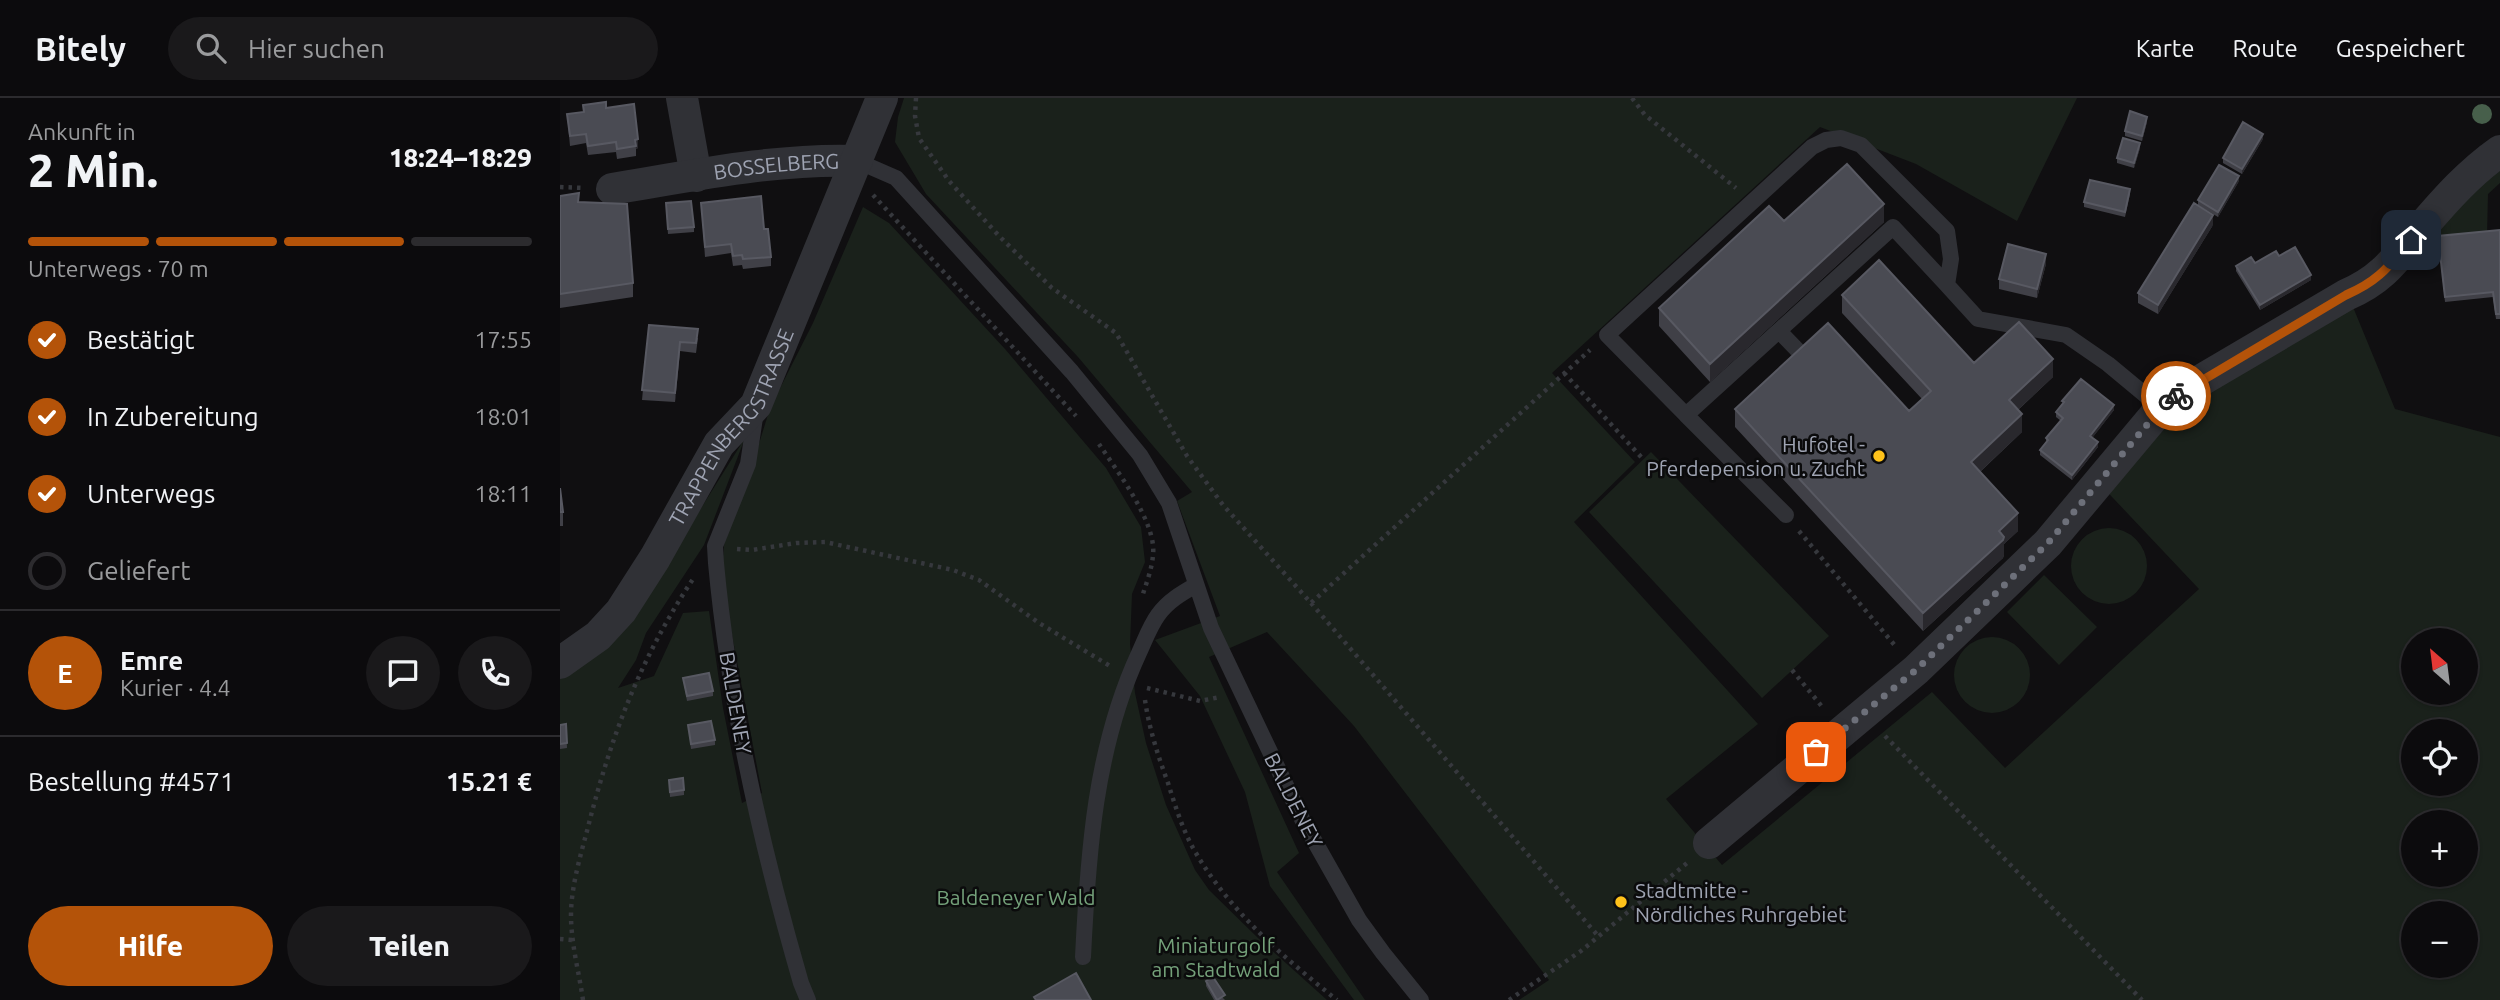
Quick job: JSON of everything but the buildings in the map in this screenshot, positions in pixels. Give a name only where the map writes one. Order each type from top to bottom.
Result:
[{"type":"street","name":"BOSSELBERG","points":[[682,98],[696,176]]},
{"type":"street","name":"TRAPPENBERGSTRASSE","points":[[560,663],[598,636],[621,611],[655,558],[719,444],[756,405],[882,98]]},
{"type":"street","points":[[1709,844],[1852,721],[1916,670],[2011,565],[2048,543],[2161,408],[2181,392],[2346,295],[2363,288],[2385,272],[2463,181],[2500,151]]},
{"type":"street","name":"BOSSELBERG","points":[[612,189],[816,161],[855,168]]},
{"type":"lane","points":[[1786,516],[1607,335],[1812,147],[1826,140],[1841,138],[1861,145],[1947,231],[1951,259],[1947,285]]},
{"type":"lane","name":"BALDENEY","points":[[855,168],[896,177],[1072,372],[1140,455],[1169,503],[1211,628],[1302,819],[1339,886],[1383,953],[1421,1000]]},
{"type":"lane","points":[[1686,415],[1893,228],[1978,318],[2066,335],[2108,364],[2161,408]]},
{"type":"lane","points":[[1779,331],[1807,360]]},
{"type":"lane","name":"BALDENEY","points":[[756,405],[748,464],[715,546],[721,616],[743,749],[764,848],[808,1000]]},
{"type":"lane","points":[[1083,957],[1086,881],[1102,767],[1111,727],[1128,677],[1158,615],[1172,600],[1196,584]]},
{"type":"path","points":[[916,98],[915,116],[919,138],[934,162],[1000,237],[1052,288],[1116,333],[1187,456],[1223,505],[1599,937]]},
{"type":"path","points":[[1632,98],[1645,115],[1753,202]]},
{"type":"path","points":[[855,168],[871,192],[1080,420]]},
{"type":"path","points":[[1311,603],[1607,335]]},
{"type":"path","points":[[1564,373],[1643,459]]},
{"type":"path","points":[[1093,438],[1143,511],[1152,535],[1154,554],[1140,607]]},
{"type":"path","points":[[1786,516],[1916,670]]},
{"type":"path","points":[[583,1000],[572,940],[571,911],[582,848],[603,766],[621,714],[650,651],[715,546],[752,550],[796,543],[825,542],[953,570],[979,580],[1039,622],[1128,677]]},
{"type":"path","points":[[1791,670],[1852,721],[2141,1000]]},
{"type":"path","points":[[1240,691],[1200,701],[1154,691],[1142,685],[1157,752],[1183,826],[1203,864],[1240,913],[1307,976],[1337,1000]]},
{"type":"path","points":[[1509,1000],[1599,937],[1709,844]]},
{"type":"path","points":[[560,939],[572,940]]},
{"type":"green space","points":[[904,98],[2077,98],[2017,221],[1916,164],[1820,127],[1552,373],[1635,462],[1574,522],[1758,724],[1666,799],[1722,865],[1932,692],[2005,768],[2199,589],[2096,480],[2162,403],[2346,290],[2395,409],[2500,437],[2500,1000],[1519,1000],[1549,980],[1354,726],[1267,632],[1209,657],[1299,853],[1277,872],[1365,1000],[1354,1000],[1270,886],[1245,792],[1200,696],[1155,640],[1220,616],[1177,501],[1192,492],[1078,357],[926,194],[895,142]]},
{"type":"green space","points":[[2500,161],[2500,183],[2488,194],[2487,236],[2439,241],[2439,248],[2422,244]]},
{"type":"green space","points":[[863,207],[889,223],[1005,349],[1106,468],[1141,527],[1145,562],[1132,594],[1130,644],[1135,693],[1146,743],[1166,805],[1195,870],[1209,890],[1327,1000],[560,1000],[560,670],[688,529],[745,438],[704,545],[646,633],[636,660],[618,688],[654,676],[683,613],[709,611],[723,708],[742,803],[762,793],[729,619],[723,561],[725,531],[753,463],[770,408],[813,323]]},
{"type":"green space","points":[[1651,452],[1829,636],[1762,698],[1589,512]]},
{"type":"green space","points":[[2109,528],[2124,531],[2136,539],[2144,551],[2147,566],[2144,581],[2136,593],[2124,601],[2109,604],[2094,601],[2082,593],[2074,581],[2071,566],[2074,551],[2082,539],[2094,531]]},
{"type":"green space","points":[[2044,575],[2097,627],[2059,665],[2007,612]]},
{"type":"green space","points":[[1992,637],[2007,640],[2019,648],[2027,660],[2030,675],[2027,690],[2019,702],[2007,710],[1992,713],[1977,710],[1965,702],[1957,690],[1954,675],[1957,660],[1965,648],[1977,640]]},
{"type":"way so far","points":[[1816,752],[1916,670],[2048,543],[2161,408],[2176,396]]},
{"type":"place","name":"Hufotel - Pferdepension u. Zucht","points":[[1879,456]]},
{"type":"place","name":"Stadtmitte - Nördliches Ruhrgebiet","points":[[1621,902]]},
{"type":"route","points":[[2176,396],[2346,295],[2363,288],[2385,272],[2411,240]]},
{"type":"park label","name":"Baldeneyer Wald","points":[[1016,897]]},
{"type":"park label","name":"Miniaturgolf am Stadtwald","points":[[1216,957]]}]
